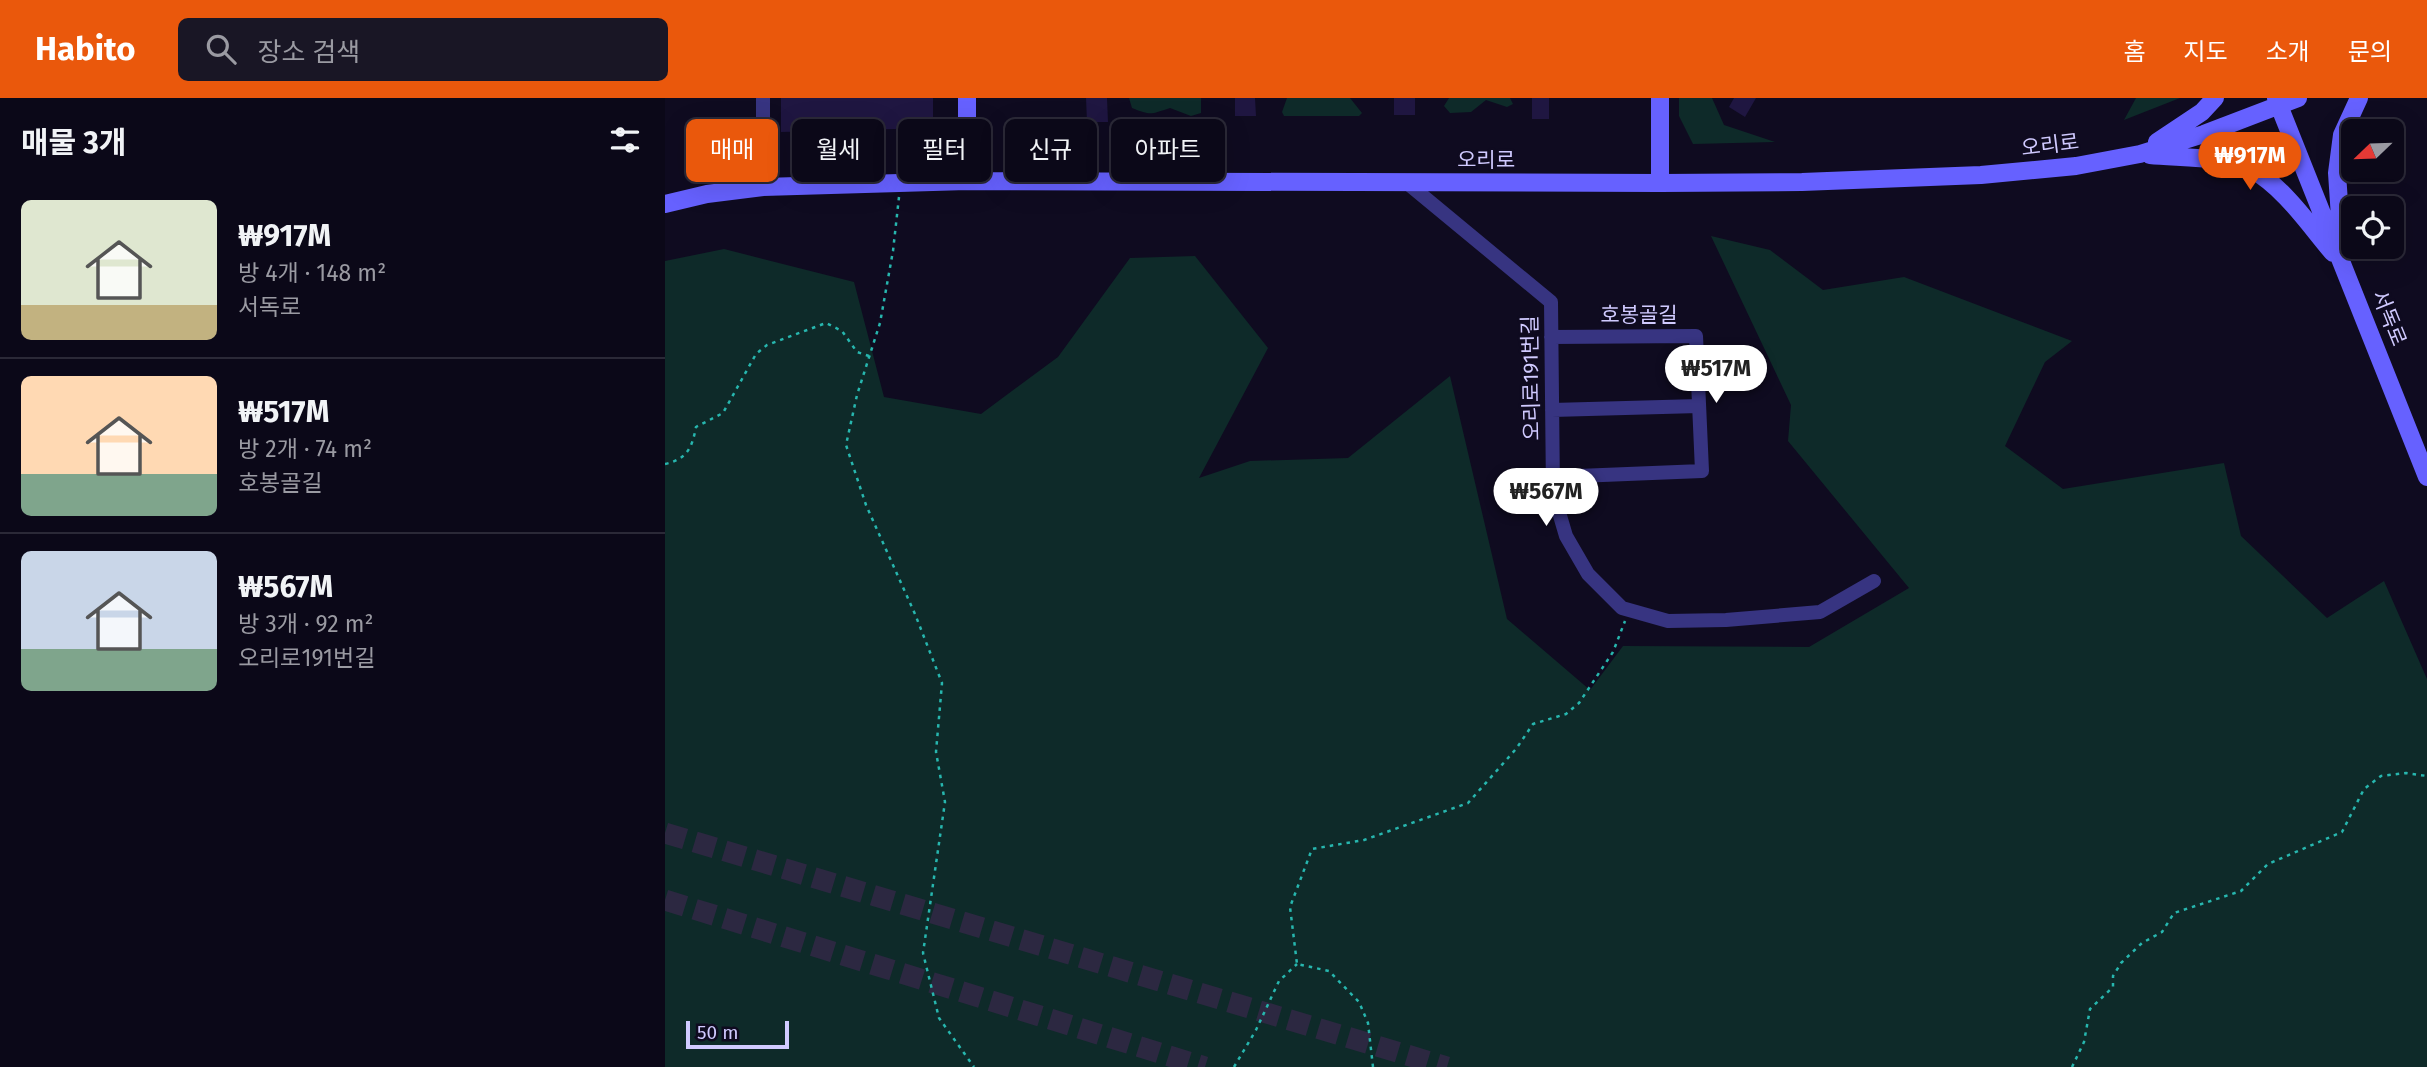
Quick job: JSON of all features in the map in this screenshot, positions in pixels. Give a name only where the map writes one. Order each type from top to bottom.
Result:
[{"type":"main road","points":[[967,98],[967,119]]},
{"type":"main road","points":[[1660,98],[1660,183]]},
{"type":"main road","points":[[2140,154],[2202,112],[2215,98]]},
{"type":"main road","name":"오리로","points":[[991,181],[1660,183],[1802,182],[1981,175],[2075,166],[2140,154],[2204,134],[2278,102],[2298,98]]},
{"type":"main road","points":[[2343,264],[2337,173],[2342,135],[2360,98]]},
{"type":"main road","name":"서독로","points":[[2278,102],[2427,477]]},
{"type":"main road","points":[[2140,154],[2237,163],[2252,169],[2281,193],[2343,264]]},
{"type":"main road","name":"오리로","points":[[665,204],[707,194],[763,187],[934,182]]},
{"type":"street","points":[[763,98],[763,187]]},
{"type":"street","name":"오리로191번길","points":[[1406,182],[1551,302],[1553,492],[1566,536],[1588,574],[1622,608],[1668,621],[1726,620],[1820,612],[1874,581]]},
{"type":"street","name":"호봉골길","points":[[1551,337],[1696,336],[1702,471],[1553,477]]},
{"type":"street","points":[[1552,410],[1699,406]]},
{"type":"path","points":[[901,183],[893,251],[880,323],[856,396],[846,446],[866,505],[915,614],[941,683],[936,752],[945,802],[923,953],[939,1018],[974,1067]]},
{"type":"path","points":[[665,464],[678,461],[692,449],[696,427],[708,418],[723,413],[756,354],[767,345],[826,323],[842,331],[857,352],[869,356]]},
{"type":"path","points":[[1297,964],[1290,907],[1312,849],[1364,840],[1468,803],[1534,724],[1566,714],[1579,703],[1613,652],[1626,619],[1622,608]]},
{"type":"path","points":[[2072,1067],[2084,1042],[2090,1009],[2113,987],[2113,976],[2121,963],[2142,943],[2162,932],[2174,913],[2241,891],[2268,864],[2342,832],[2364,789],[2381,776],[2406,773],[2427,776]]},
{"type":"path","points":[[1234,1067],[1256,1030],[1279,981],[1297,964]]},
{"type":"path","points":[[1297,964],[1329,971],[1359,1003],[1367,1023],[1373,1067]]},
{"type":"green space","points":[[1129,98],[1201,98],[1201,113],[1191,116],[1170,108],[1148,113],[1132,108]]},
{"type":"green space","points":[[1287,98],[1350,98],[1362,113],[1359,116],[1284,116],[1282,112]]},
{"type":"green space","points":[[1449,98],[1510,98],[1513,104],[1507,107],[1486,100],[1471,112],[1450,113],[1444,106]]},
{"type":"green space","points":[[1679,98],[1712,98],[1724,125],[1775,142],[1693,144],[1679,116]]},
{"type":"green space","points":[[2136,98],[2180,98],[2124,120]]},
{"type":"green space","points":[[1711,236],[1770,250],[1823,290],[1904,277],[2072,341],[2045,362],[2005,446],[2063,489],[2224,463],[2241,536],[2327,618],[2384,581],[2427,679],[2427,1067],[665,1067],[665,261],[724,249],[854,282],[884,397],[981,414],[1058,357],[1130,258],[1195,256],[1268,348],[1199,478],[1250,461],[1348,458],[1450,376],[1507,619],[1590,690],[1623,646],[1809,647],[1909,588],[1788,441],[1791,405]]},
{"type":"building","points":[[781,98],[933,98],[933,119],[898,119],[898,129],[884,129],[884,119],[792,119],[792,132],[781,132]]},
{"type":"building","points":[[1086,98],[1107,98],[1108,122],[1087,119]]},
{"type":"building","points":[[1235,98],[1255,98],[1256,116],[1235,116]]},
{"type":"building","points":[[1394,98],[1415,98],[1415,115],[1394,115]]},
{"type":"building","points":[[1532,98],[1549,98],[1549,119],[1532,119]]},
{"type":"building","points":[[1734,98],[1756,98],[1745,117],[1729,107]]},
{"type":"tunnel","points":[[665,833],[1447,1067]]},
{"type":"tunnel","points":[[665,900],[1205,1067]]}]
